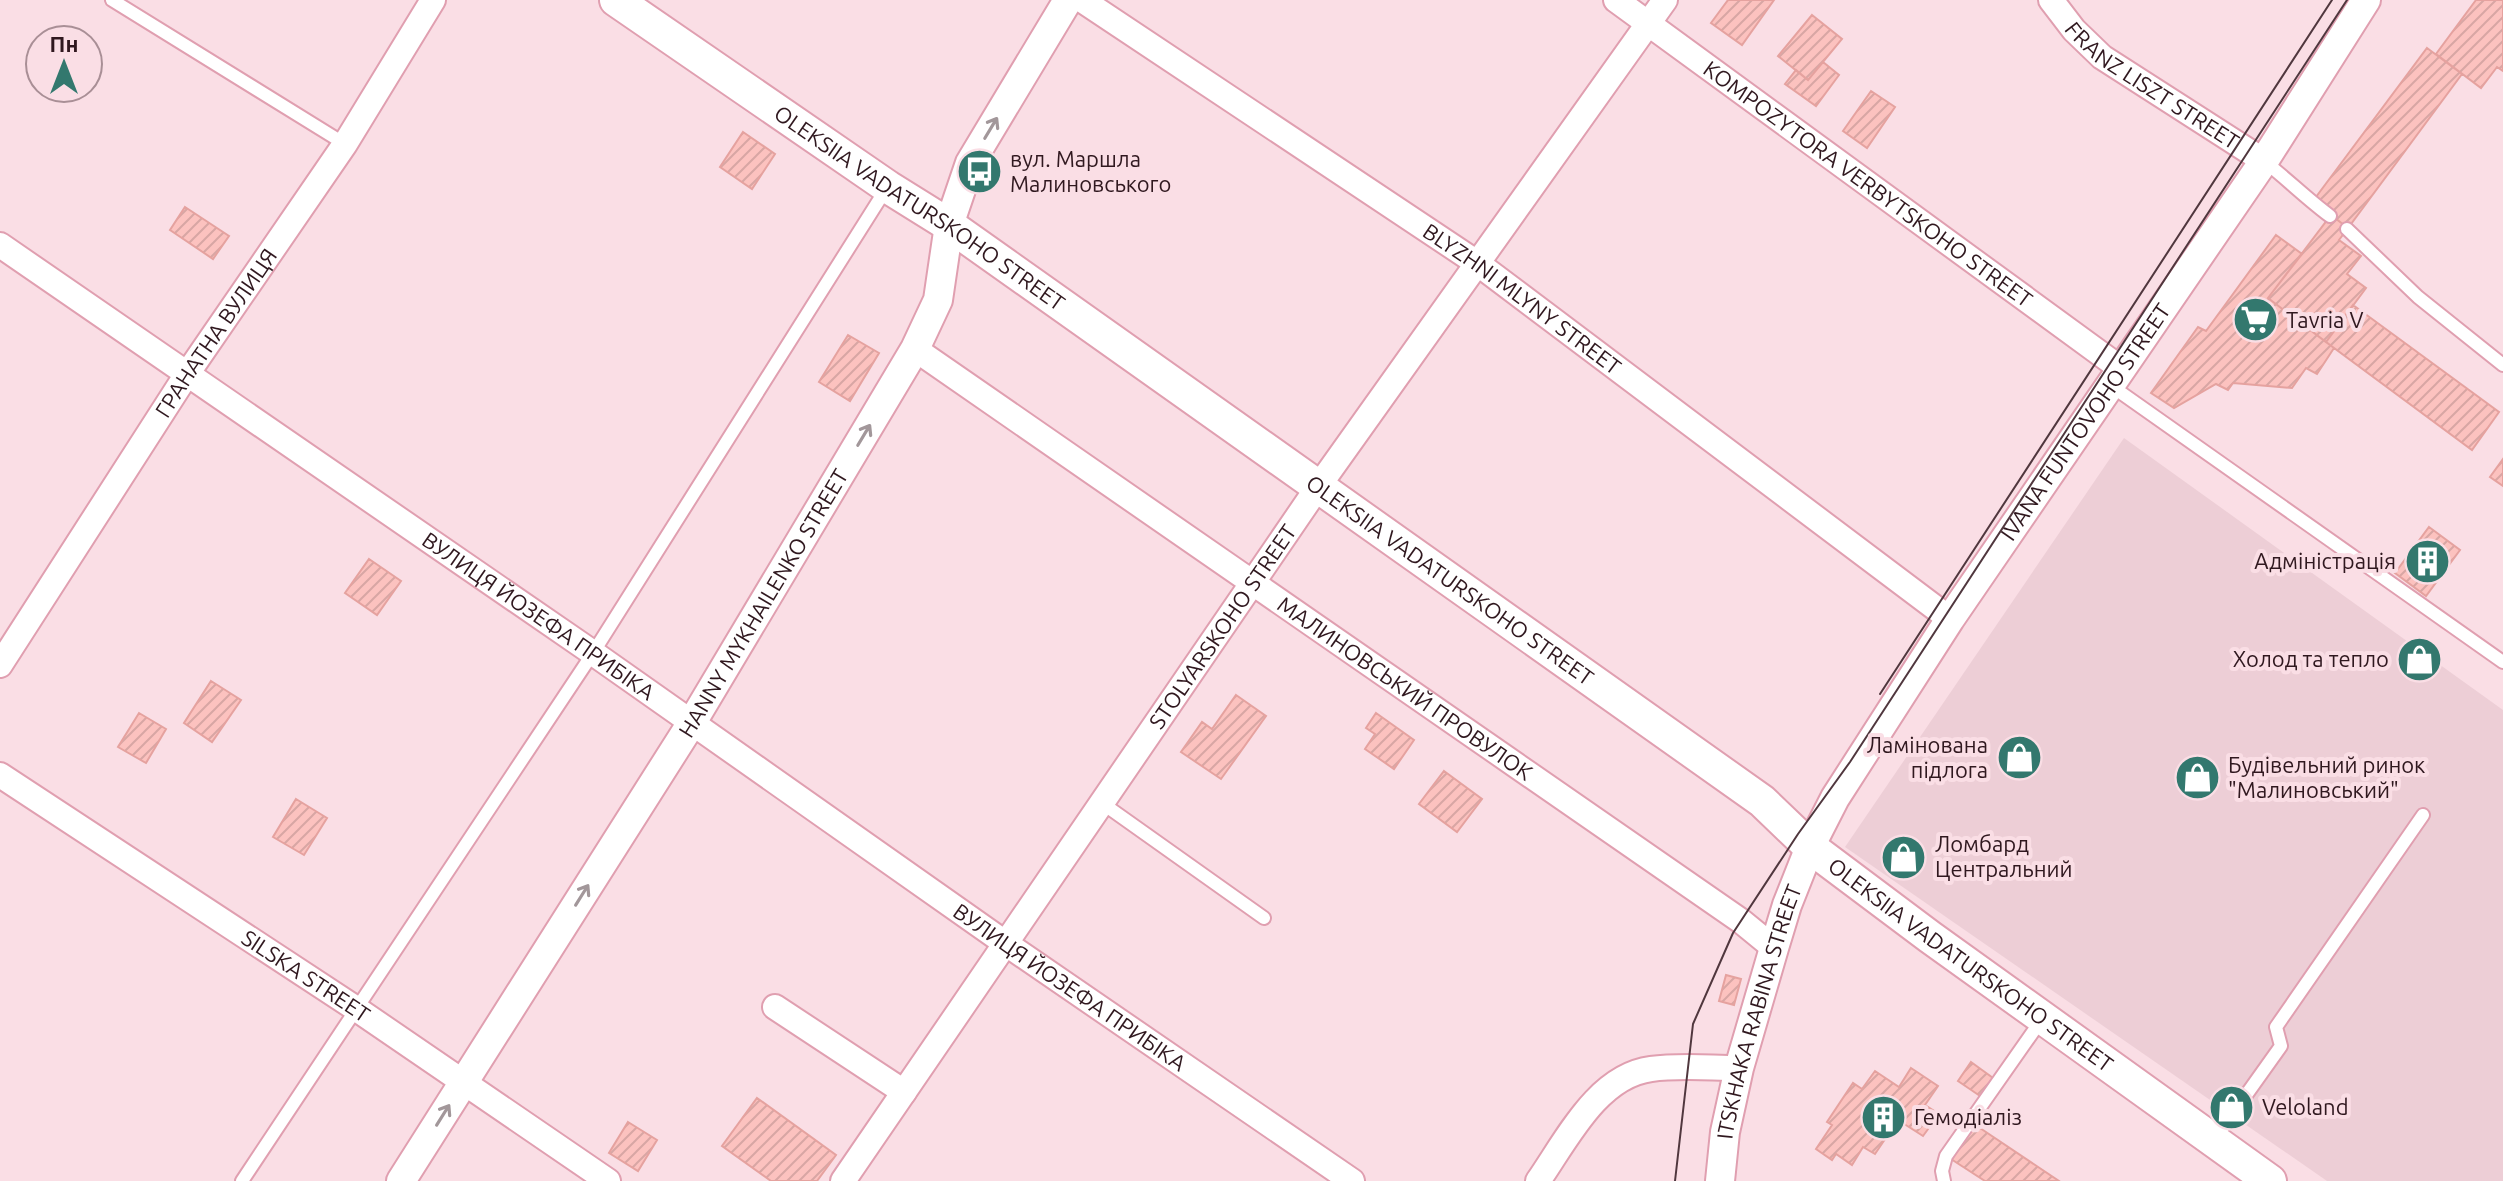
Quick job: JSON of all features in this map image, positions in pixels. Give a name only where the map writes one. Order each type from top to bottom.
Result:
[{"type":"main road","name":"OLEKSIIA VADATURSKOHO STREET","points":[[616,0],[888,187],[949,225],[1762,801],[1810,847],[2042,1019],[2270,1181]]},
{"type":"street","name":"ГРАНАТНА ВУЛИЦЯ","points":[[0,665],[187,374],[345,144],[433,0]]},
{"type":"street","name":"HANNY MYKHAILENKO STREET","points":[[401,1181],[691,724],[915,349],[938,300],[949,225],[970,163],[1068,0]]},
{"type":"street","name":"BLYZHNI MLYNY STREET","points":[[1082,0],[1477,263],[1950,619]]},
{"type":"street","name":"KOMPOZYTORA VERBYTSKOHO STREET","points":[[1616,0],[2115,376]]},
{"type":"street","name":"STOLYARSKOHO STREET","points":[[843,1181],[1318,487],[1665,0]]},
{"type":"street","name":"FRANZ LISZT STREET","points":[[2051,0],[2074,30],[2102,57],[2264,161]]},
{"type":"street","name":"IVANA FUNTOVOHO STREET","points":[[1810,847],[1835,798],[1950,619],[2264,161],[2366,0]]},
{"type":"street","name":"ВУЛИЦЯ ЙОЗЕФА ПРИБІКА","points":[[0,245],[1352,1181]]},
{"type":"street","name":"МАЛИНОВСЬКИЙ ПРОВУЛОК","points":[[915,349],[1741,921],[1774,948]]},
{"type":"street","name":"SILSKA STREET","points":[[0,775],[355,1008],[608,1181]]},
{"type":"street","name":"ITSKHAKA RABINA STREET","points":[[1720,1181],[1725,1132],[1739,1068],[1787,905],[1810,847]]},
{"type":"street","points":[[775,1007],[904,1092]]},
{"type":"street","points":[[1538,1181],[1594,1102],[1621,1080],[1649,1069],[1739,1068]]},
{"type":"lane","points":[[112,0],[345,144]]},
{"type":"lane","points":[[2264,161],[2330,216]]},
{"type":"lane","points":[[242,1181],[593,653],[888,187]]},
{"type":"lane","points":[[2347,229],[2418,297],[2503,365]]},
{"type":"lane","points":[[2115,376],[2503,662]]},
{"type":"lane","points":[[1102,803],[1264,918]]},
{"type":"lane","points":[[2213,1141],[2281,1046],[2276,1027],[2423,815]]},
{"type":"lane","points":[[1944,1181],[1942,1171],[1946,1156],[2042,1019]]},
{"type":"shaded area","name":"Будівельний ринок \"Малиновський\"","points":[[2124,438],[2503,710],[2503,1181],[2327,1181],[1845,847]]},
{"type":"building","points":[[1728,0],[1774,0],[1742,45],[1711,23]]},
{"type":"building","points":[[2476,0],[2503,0],[2503,71],[2497,67],[2481,88],[2436,54]]},
{"type":"building","points":[[1812,15],[1842,39],[1808,80],[1778,56]]},
{"type":"building","points":[[2427,48],[2462,74],[2348,228],[2313,201]]},
{"type":"building","points":[[1823,62],[1839,75],[1816,106],[1785,84],[1796,70],[1808,80]]},
{"type":"building","points":[[1871,91],[1895,107],[1867,148],[1843,131]]},
{"type":"building","points":[[743,132],[775,154],[752,189],[720,167]]},
{"type":"building","points":[[185,207],[229,236],[213,259],[170,230]]},
{"type":"building","points":[[2331,215],[2348,228],[2339,240],[2361,256],[2347,274],[2366,288],[2326,342],[2268,298]]},
{"type":"building","name":"Tavria V","points":[[2276,235],[2302,254],[2268,298],[2334,348],[2317,374],[2306,368],[2292,388],[2233,383],[2228,390],[2216,384],[2174,408],[2151,393],[2198,327],[2206,331]]},
{"type":"building","points":[[2353,305],[2499,412],[2472,450],[2326,342]]},
{"type":"building","points":[[848,335],[879,353],[850,401],[819,382]]},
{"type":"building","points":[[2503,459],[2503,486],[2490,477]]},
{"type":"building","name":"Адміністрація","points":[[2429,527],[2460,550],[2426,596],[2395,573]]},
{"type":"building","points":[[369,559],[401,581],[377,615],[345,593]]},
{"type":"building","points":[[211,681],[241,700],[212,742],[184,723]]},
{"type":"building","points":[[1236,695],[1266,716],[1221,779],[1181,752],[1202,722],[1212,729]]},
{"type":"building","points":[[139,713],[166,729],[146,763],[118,747]]},
{"type":"building","points":[[1376,713],[1414,740],[1394,769],[1365,749],[1375,734],[1366,728]]},
{"type":"building","points":[[1444,771],[1482,799],[1457,832],[1419,804]]},
{"type":"building","points":[[296,799],[327,818],[304,855],[273,837]]},
{"type":"building","points":[[1726,975],[1741,979],[1734,1005],[1719,1001]]},
{"type":"building","points":[[1971,1062],[1993,1078],[1980,1096],[1958,1081]]},
{"type":"building","name":"Гемодіаліз","points":[[1911,1068],[1938,1086],[1925,1105],[1939,1114],[1923,1136],[1898,1120],[1875,1154],[1863,1147],[1852,1165],[1836,1154],[1832,1160],[1816,1149],[1832,1125],[1827,1122],[1853,1083],[1862,1089],[1875,1071],[1899,1087]]},
{"type":"building","points":[[757,1098],[836,1155],[817,1181],[771,1181],[722,1146]]},
{"type":"building","points":[[628,1122],[657,1140],[638,1171],[609,1153]]},
{"type":"building","points":[[1974,1124],[2059,1181],[1985,1181],[1951,1159]]},
{"type":"tram line","points":[[1880,694],[2332,0]]},
{"type":"tram line","points":[[1675,1181],[1693,1024],[1733,933],[1850,762],[2347,0]]},
{"type":"place","name":"вул. Маршла Малиновського","points":[[979,172]]},
{"type":"place","name":"Tavria V","points":[[2255,320]]},
{"type":"place","name":"Адміністрація","points":[[2427,561]]},
{"type":"place","name":"Холод та тепло","points":[[2420,659]]},
{"type":"place","name":"Ламінована підлога","points":[[2019,758]]},
{"type":"place","name":"Будівельний ринок \"Малиновський\"","points":[[2197,778]]},
{"type":"place","name":"Ломбард Центральний","points":[[1904,857]]},
{"type":"place","name":"Veloland","points":[[2231,1107]]},
{"type":"place","name":"Гемодіаліз","points":[[1883,1117]]}]
